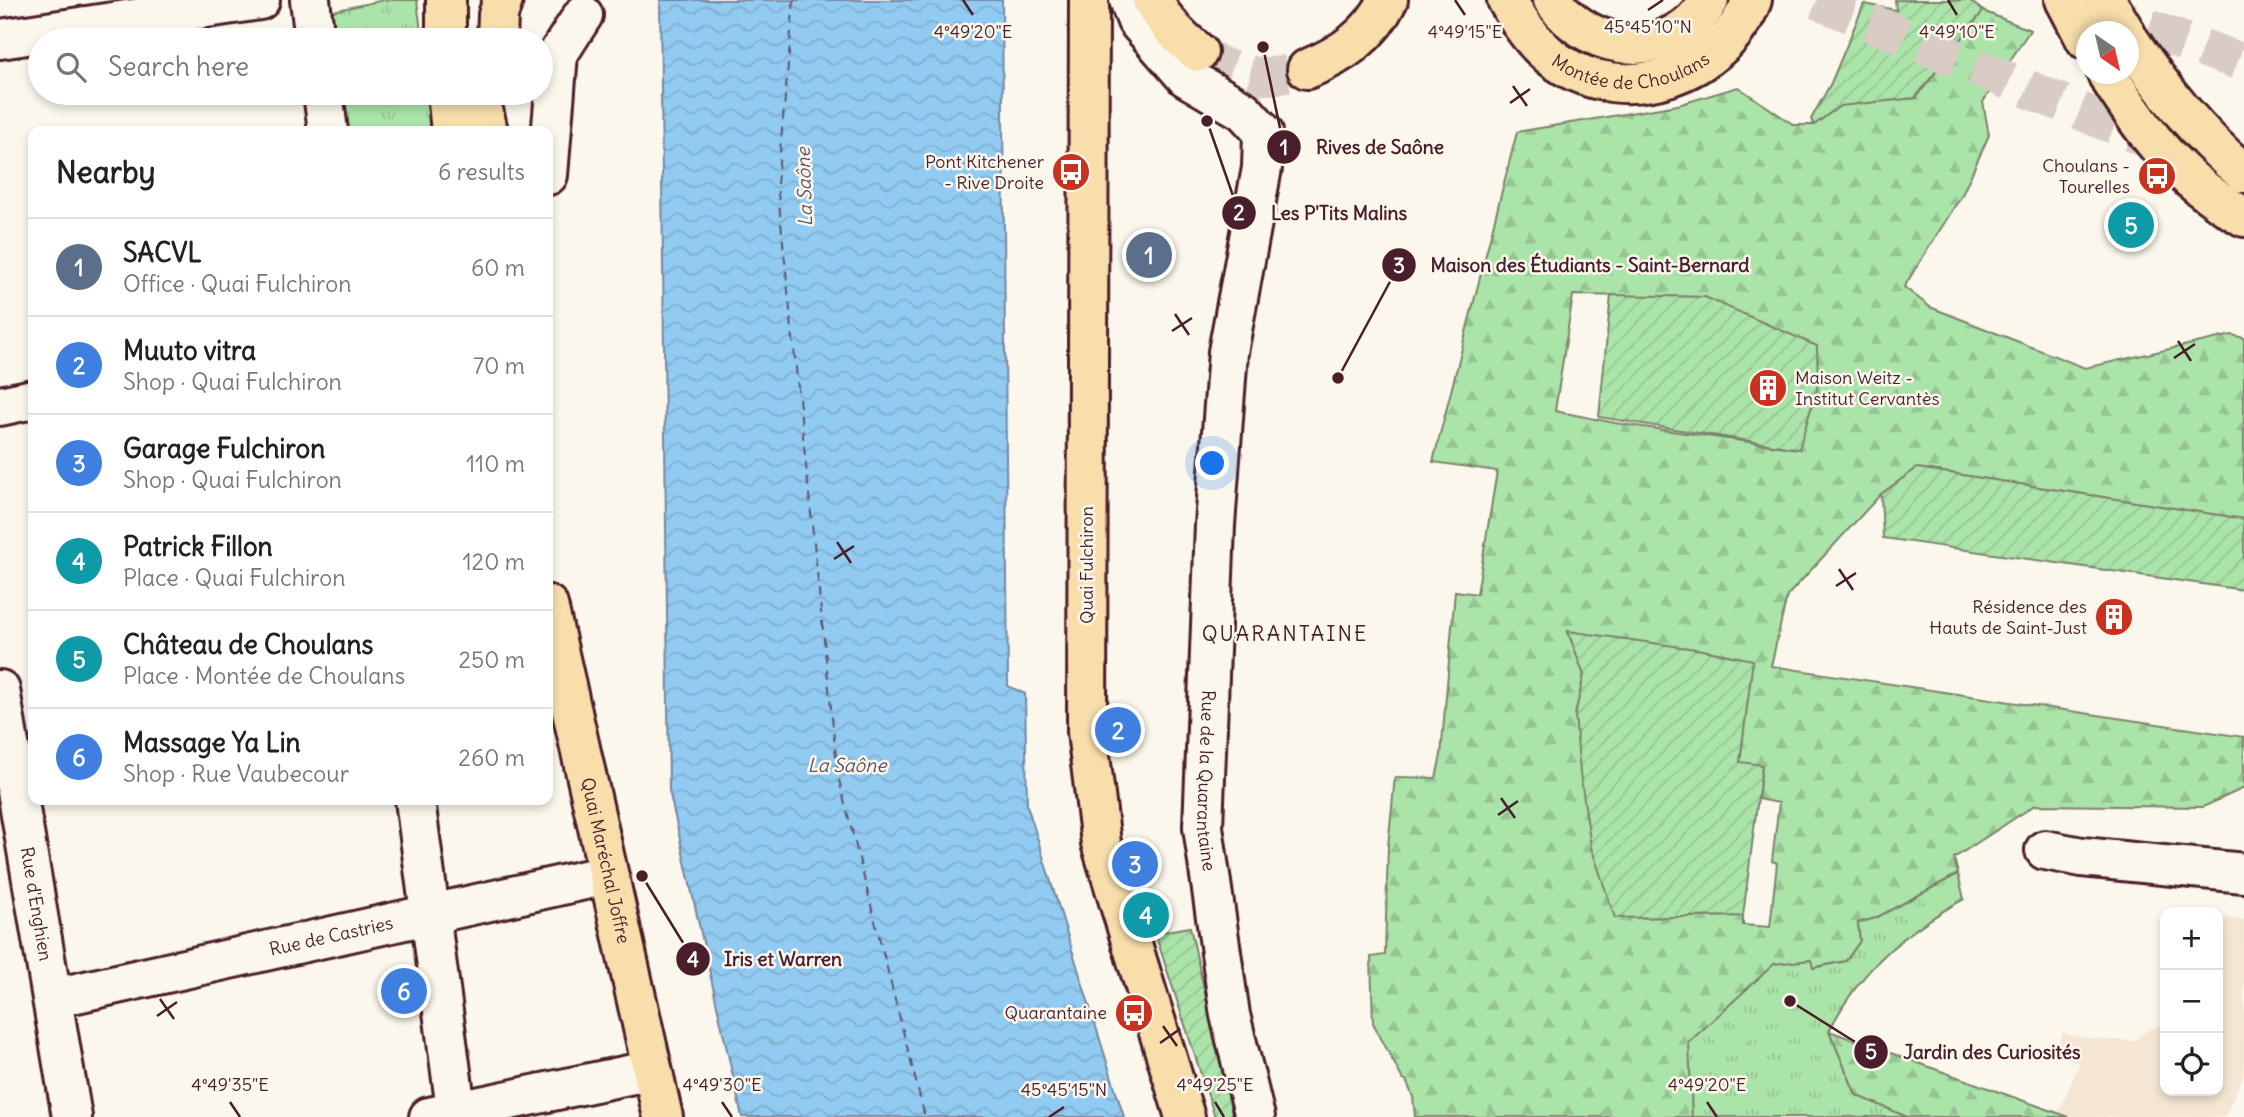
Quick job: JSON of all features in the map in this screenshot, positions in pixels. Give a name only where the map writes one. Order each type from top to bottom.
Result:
[{"type":"main road","points":[[446,0],[446,28]]},
{"type":"main road","points":[[473,0],[475,28]]},
{"type":"main road","points":[[497,28],[503,0]]},
{"type":"main road","points":[[1307,69],[1345,51],[1377,19],[1388,0]]},
{"type":"main road","name":"Montée de Choulans","points":[[1507,0],[1535,42],[1557,61],[1581,74],[1629,83],[1674,76],[1704,61],[1730,37],[1752,0]]},
{"type":"main road","name":"Montée de Choulans","points":[[1553,0],[1579,28],[1600,39],[1625,44],[1652,42],[1676,33],[1692,22],[1709,0]]},
{"type":"main road","points":[[2065,0],[2077,21]]},
{"type":"main road","points":[[2106,0],[2118,21]]},
{"type":"main road","points":[[1139,7],[1163,18],[1178,36],[1198,52]]},
{"type":"main road","name":"Quai Fulchiron","points":[[1088,13],[1087,732],[1101,843],[1185,1117]]},
{"type":"main road","points":[[2139,54],[2193,125],[2244,173]]},
{"type":"main road","points":[[2113,84],[2171,163],[2203,190],[2244,217]]},
{"type":"main road","points":[[448,105],[450,126]]},
{"type":"main road","points":[[483,105],[487,126]]},
{"type":"main road","points":[[494,126],[495,105]]},
{"type":"main road","name":"Quai Maréchal Joffre","points":[[553,656],[555,676],[607,875],[663,1117]]},
{"type":"street","points":[[73,28],[260,0]]},
{"type":"street","points":[[310,0],[314,28]]},
{"type":"street","points":[[1088,13],[1115,25],[1139,7]]},
{"type":"street","name":"Rue de la Quarantaine","points":[[1139,7],[1186,77],[1244,111],[1263,132],[1262,168],[1228,352],[1215,525],[1203,827],[1230,1015],[1255,1117]]},
{"type":"street","points":[[552,126],[558,54],[583,15]]},
{"type":"street","points":[[0,39],[28,35]]},
{"type":"street","points":[[325,105],[327,126]]},
{"type":"street","points":[[0,406],[28,401]]},
{"type":"street","name":"Rue d'Enghien","points":[[0,690],[72,1117]]},
{"type":"street","points":[[416,805],[430,914],[448,1115],[652,1070]]},
{"type":"street","points":[[2045,850],[2082,857],[2244,873]]},
{"type":"street","name":"Rue de Castries","points":[[54,998],[607,875]]},
{"type":"shaded area","points":[[2223,918],[2244,920],[2244,1073],[2225,1117],[2067,1117],[2058,1113],[2080,1063],[2063,1056],[2066,1049],[2057,1046],[2063,1032],[2094,1039],[2134,1041],[2160,1025],[2160,1096],[2223,1096]]},
{"type":"green space","points":[[384,0],[417,0],[420,28],[330,28],[328,12]]},
{"type":"green space","points":[[1895,0],[1969,0],[1983,11],[1915,98],[1840,106],[1814,125],[1811,119],[1831,83],[1864,4],[1896,10]]},
{"type":"green space","points":[[1983,11],[2030,30],[1983,102],[1989,135],[1962,195],[1904,287],[1930,307],[2085,368],[2232,335],[2244,338],[2244,519],[1917,468],[1881,494],[1787,596],[1771,666],[2244,737],[2244,788],[2203,807],[2035,805],[1954,858],[1958,874],[1876,918],[1858,923],[1860,941],[1846,961],[1812,968],[1810,960],[1774,965],[1690,1042],[1692,1117],[1415,1117],[1413,1097],[1406,1080],[1403,1080],[1373,1023],[1371,957],[1385,955],[1388,846],[1395,777],[1436,778],[1441,755],[1455,591],[1477,594],[1497,471],[1433,462],[1517,132],[1678,105],[1738,87],[1794,125],[1814,125],[1840,105],[1916,98]],"holes":[[[1573,295],[1705,297],[1799,449],[1615,423],[1555,411]],[[1568,632],[1702,650],[1752,660],[1740,763],[1762,765],[1758,799],[1779,803],[1772,861],[1777,863],[1770,927],[1743,925],[1743,916],[1615,918],[1575,715],[1584,675]]]},
{"type":"green space","points":[[343,105],[430,105],[432,126],[346,126]]},
{"type":"green space","points":[[1611,295],[1705,297],[1817,346],[1818,385],[1799,449],[1599,417]]},
{"type":"green space","points":[[1917,468],[2244,519],[2244,590],[1883,538],[1881,494]]},
{"type":"green space","points":[[1568,631],[1753,660],[1740,762],[1762,765],[1743,916],[1615,918],[1591,847],[1575,715],[1584,675]]},
{"type":"green space","points":[[1958,874],[1964,899],[1922,925],[1886,954],[1855,988],[1829,1031],[1856,1095],[1907,1117],[1692,1117],[1689,1042],[1774,964],[1811,960],[1813,968],[1846,961],[1860,941],[1858,923],[1876,918]]},
{"type":"green space","points":[[1190,927],[1233,1117],[1215,1117],[1155,933]]},
{"type":"green space","points":[[1829,1031],[2069,1117],[1907,1117],[1856,1095]]},
{"type":"water","name":"La Saône","points":[[660,0],[1002,0],[1008,686],[1025,694],[1027,805],[1124,1117],[742,1117],[669,790]]},
{"type":"ferry route","points":[[794,0],[777,184],[838,776],[925,1117]]},
{"type":"tunnel","points":[[1817,0],[2244,180]]},
{"type":"tunnel","points":[[2095,9],[2244,63]]},
{"type":"tunnel","points":[[1198,52],[1224,67],[1250,75],[1277,75],[1307,69]]},
{"type":"place","name":"Rives de Saône","points":[[1263,47]]},
{"type":"place","name":"Les P'Tits Malins","points":[[1207,121]]},
{"type":"place","name":"Pont Kitchener - Rive Droite","points":[[1071,172]]},
{"type":"place","name":"Choulans - Tourelles","points":[[2157,176]]},
{"type":"place","name":"Château de Choulans","points":[[2131,225]]},
{"type":"place","name":"SACVL","points":[[1149,255]]},
{"type":"place","name":"Maison des Étudiants - Saint-Bernard","points":[[1338,378]]},
{"type":"place","name":"Maison Weitz - Institut Cervantès","points":[[1768,388]]},
{"type":"place","name":"Résidence des Hauts de Saint-Just","points":[[2114,617]]},
{"type":"place","name":"Muuto vitra","points":[[1118,730]]},
{"type":"place","name":"Garage Fulchiron","points":[[1135,864]]},
{"type":"place","name":"Iris et Warren","points":[[642,876]]},
{"type":"place","name":"Patrick Fillon","points":[[1146,915]]},
{"type":"place","name":"Massage Ya Lin","points":[[404,991]]},
{"type":"place","name":"Jardin des Curiosités","points":[[1790,1001]]},
{"type":"place","name":"Quarantaine","points":[[1134,1013]]},
{"type":"district","name":"QUARANTAINE","points":[[1285,634]]}]
